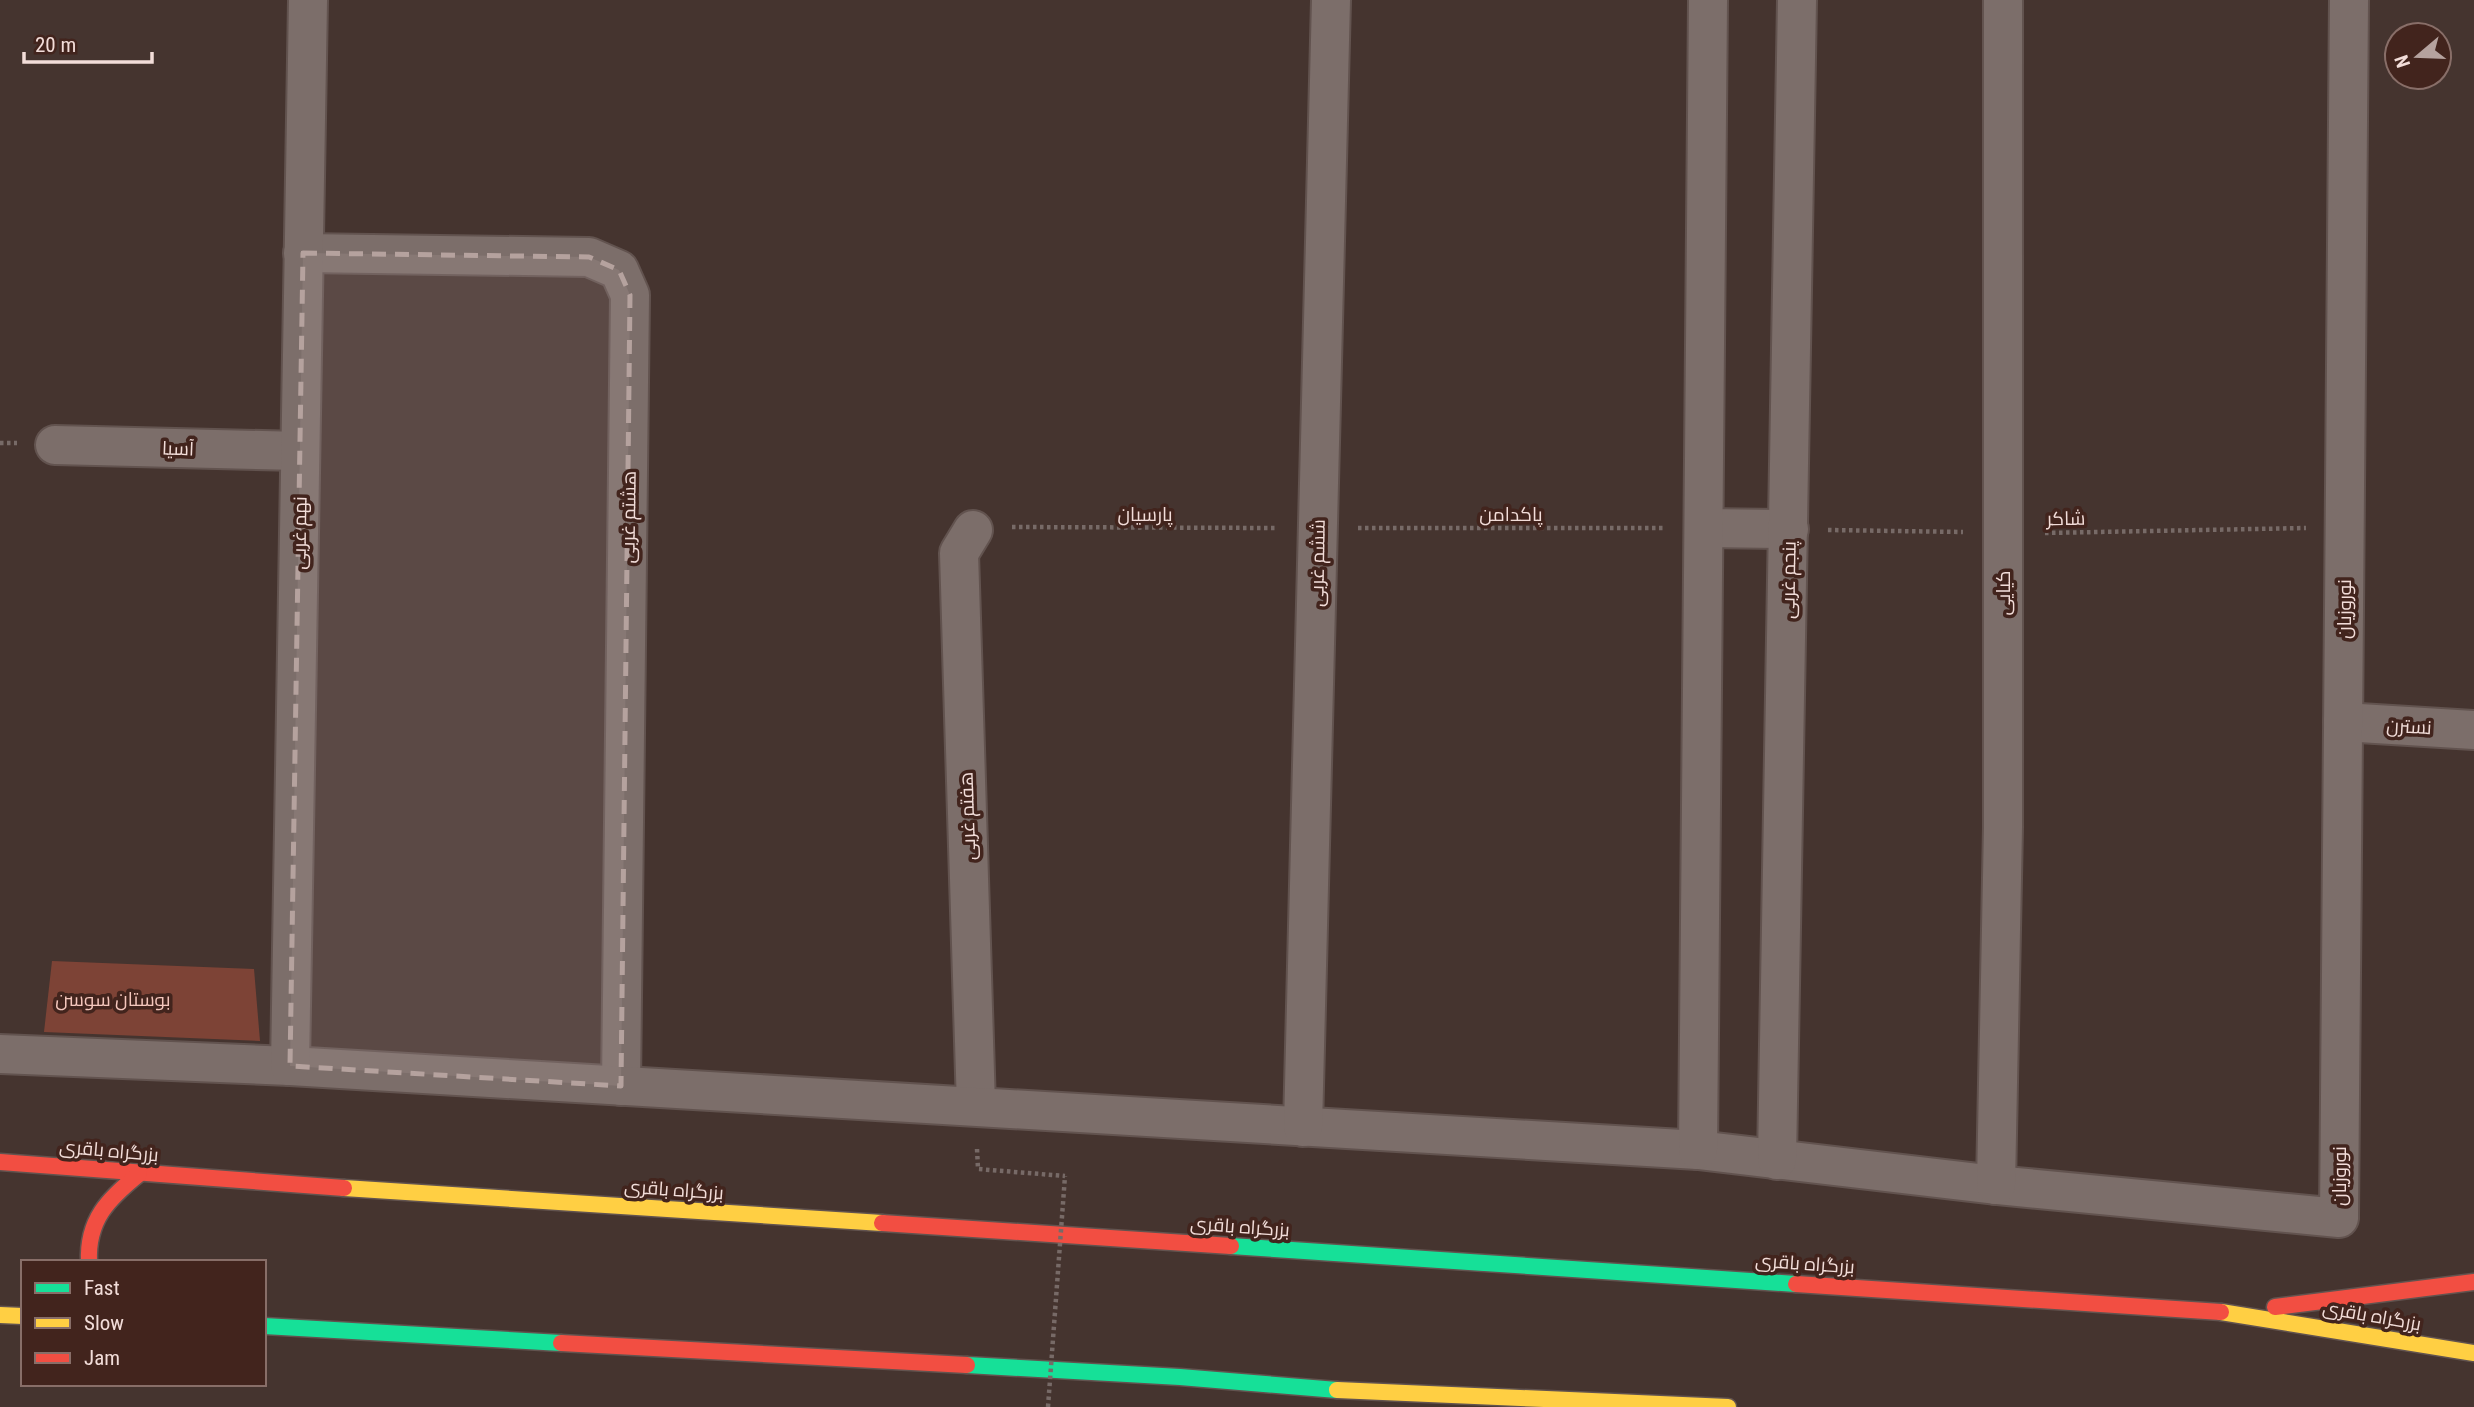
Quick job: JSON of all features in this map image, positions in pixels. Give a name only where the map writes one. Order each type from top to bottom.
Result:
[{"type":"highway","name":"بزرگراه باقری","points":[[0,1162],[139,1174],[2234,1312],[2474,1353]]},
{"type":"highway","points":[[89,1260],[86,1242],[100,1206],[139,1174]]},
{"type":"highway","points":[[2234,1312],[2474,1282]]},
{"type":"highway","points":[[0,1315],[21,1316]]},
{"type":"highway","points":[[266,1326],[1180,1377],[1329,1390],[1728,1407]]},
{"type":"highway","points":[[1329,1390],[1390,1407]]},
{"type":"street","name":"نهم غربی","points":[[290,1066],[308,0]]},
{"type":"street","name":"ششم غربی","points":[[1303,1127],[1331,0]]},
{"type":"street","points":[[1698,1150],[1708,0]]},
{"type":"street","name":"پنجم غربی","points":[[1777,1160],[1797,0]]},
{"type":"street","name":"کیایی","points":[[1996,1185],[2003,827],[2003,0]]},
{"type":"street","name":"نوروزیان","points":[[1996,1185],[2339,1218],[2349,0]]},
{"type":"street","name":"هشتم غربی","points":[[303,253],[589,257],[619,270],[630,295],[621,1086]]},
{"type":"street","name":"آسیا","points":[[55,445],[300,451]]},
{"type":"street","points":[[1704,528],[1788,529]]},
{"type":"street","name":"هفتم غربی","points":[[973,530],[959,553],[976,1105]]},
{"type":"street","name":"نسترن","points":[[2343,722],[2474,730]]},
{"type":"street","points":[[0,1054],[290,1066],[1698,1150],[1996,1185]]},
{"type":"path","name":"پارسیان","points":[[973,530],[1004,527],[1317,528]]},
{"type":"path","name":"شاکر","points":[[1788,529],[2003,533],[2344,527]]},
{"type":"path","name":"پاکدامن","points":[[1317,528],[1704,528]]},
{"type":"path","points":[[978,1169],[1065,1176],[1048,1407]]},
{"type":"highlighted area","points":[[303,253],[589,257],[619,270],[630,295],[621,1086],[290,1066]]},
{"type":"green space","name":"بوستان سوسن","points":[[52,961],[254,969],[260,1041],[44,1032]]},
{"type":"traffic: fast","points":[[1231,1246],[1796,1284]]},
{"type":"traffic: fast","points":[[266,1326],[561,1343]]},
{"type":"traffic: fast","points":[[967,1365],[1180,1377],[1337,1390]]},
{"type":"traffic: slow","points":[[344,1188],[882,1223]]},
{"type":"traffic: slow","points":[[2221,1312],[2474,1353]]},
{"type":"traffic: slow","points":[[0,1315],[21,1316]]},
{"type":"traffic: slow","points":[[1337,1390],[1728,1407]]},
{"type":"traffic: jam","points":[[0,1162],[344,1188]]},
{"type":"traffic: jam","points":[[89,1260],[89,1247],[96,1222],[109,1202],[139,1174]]},
{"type":"traffic: jam","points":[[882,1223],[1231,1246]]},
{"type":"traffic: jam","points":[[2275,1307],[2474,1282]]},
{"type":"traffic: jam","points":[[1796,1284],[2221,1312]]},
{"type":"traffic: jam","points":[[561,1343],[967,1365]]}]
